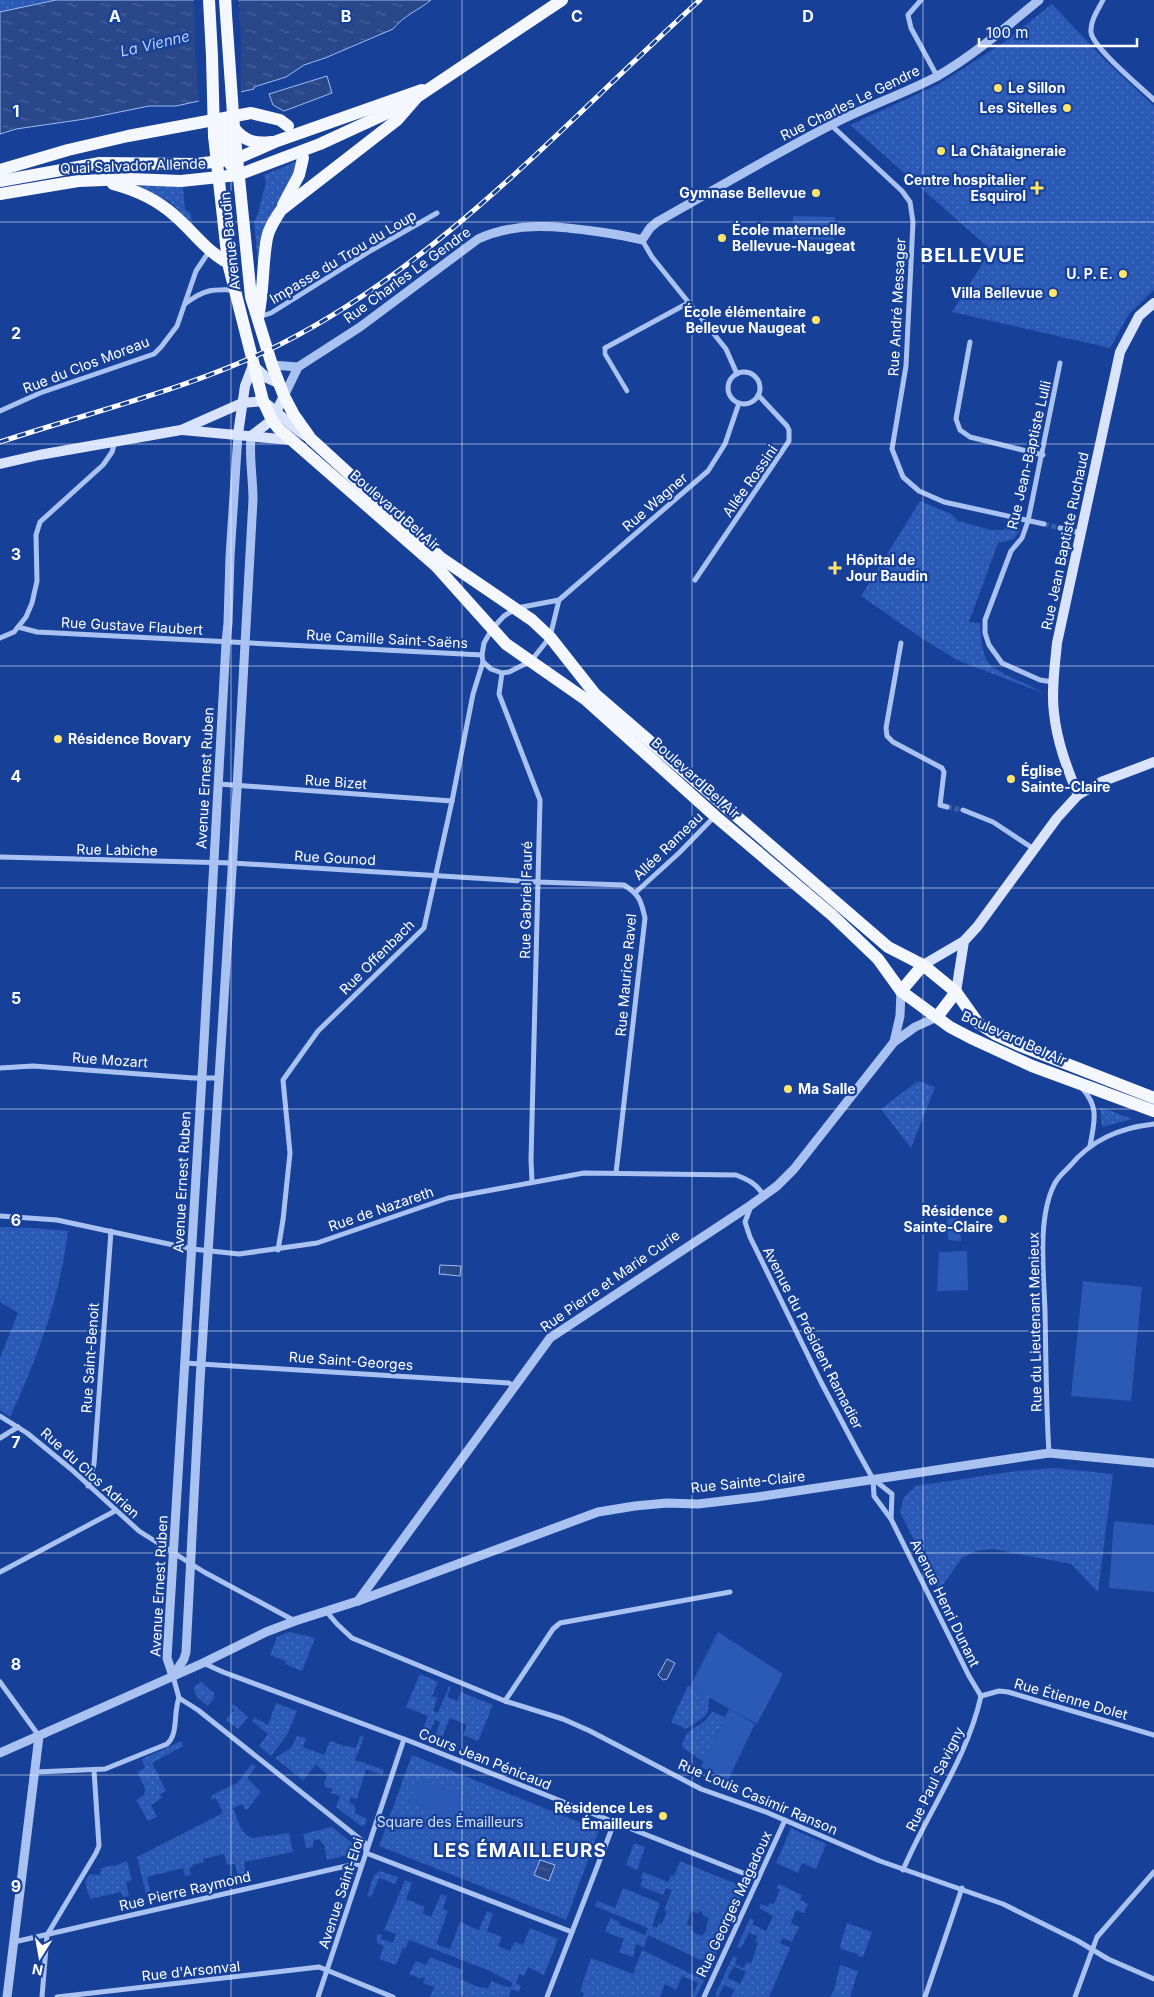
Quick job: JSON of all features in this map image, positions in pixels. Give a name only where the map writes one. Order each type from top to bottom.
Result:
[{"type":"main road","points":[[209,0],[212,56],[229,135],[227,161],[238,176]]},
{"type":"main road","points":[[218,178],[227,161],[229,135],[225,0]]},
{"type":"main road","points":[[280,210],[397,120],[412,102],[562,0]]},
{"type":"main road","points":[[227,161],[277,141],[436,85]]},
{"type":"main road","name":"Avenue Baudin","points":[[284,396],[284,384],[272,365],[251,297],[238,176],[320,144],[412,102]]},
{"type":"main road","points":[[0,170],[68,150],[128,136],[250,113],[280,120],[288,126]]},
{"type":"main road","points":[[229,135],[254,143],[277,141]]},
{"type":"main road","points":[[258,317],[263,294],[267,238],[272,223],[298,175],[303,158]]},
{"type":"main road","name":"Quai Salvador Allende","points":[[0,181],[100,164],[184,165],[227,161]]},
{"type":"main road","name":"Quai Salvador Allende","points":[[0,194],[50,184],[98,180],[181,181],[238,176]]},
{"type":"main road","name":"Avenue Baudin","points":[[218,178],[228,263],[263,401]]},
{"type":"main road","points":[[98,180],[130,188],[159,203],[210,250],[228,263],[249,272]]},
{"type":"main road","points":[[210,250],[233,286]]},
{"type":"main road","name":"Rue Jean Baptiste Ruchaud","points":[[1078,795],[1059,744],[1053,712],[1057,644],[1120,352],[1139,316],[1154,303]]},
{"type":"main road","points":[[242,403],[245,386],[253,366],[267,378],[284,384]]},
{"type":"main road","points":[[251,436],[274,415],[284,396]]},
{"type":"main road","name":"Boulevard Bel Air","points":[[284,396],[294,415],[311,439],[441,558],[517,608],[550,637],[595,694],[888,947],[923,966],[956,992],[978,1023],[995,1034],[1021,1046],[1154,1098]]},
{"type":"main road","points":[[180,430],[242,403],[263,401]]},
{"type":"main road","name":"Boulevard Bel Air","points":[[263,401],[291,440],[436,566],[506,644],[585,699],[715,816],[832,915],[878,958],[901,991],[937,1017],[971,1038],[1032,1066],[1154,1111]]},
{"type":"main road","name":"Avenue Ernest Ruben","points":[[238,434],[242,403]]},
{"type":"main road","points":[[274,415],[311,439]]},
{"type":"main road","points":[[0,464],[39,454],[180,430],[291,440]]},
{"type":"main road","points":[[901,991],[923,966],[964,941],[977,927],[1056,818],[1078,795],[1101,782],[1154,762]]},
{"type":"main road","name":"Rue Pierre et Marie Curie","points":[[937,1017],[956,992],[964,941]]},
{"type":"street","points":[[921,0],[908,15],[911,28],[937,76]]},
{"type":"street","name":"Rue Charles Le Gendre","points":[[298,367],[360,327],[466,246],[488,234],[528,226],[560,227],[642,240],[650,228],[657,222],[831,125],[937,76],[990,40],[1039,0]]},
{"type":"street","points":[[1103,0],[1093,20],[1090,34],[1098,47],[1154,100]]},
{"type":"street","name":"Rue André Messager","points":[[831,125],[902,190],[910,202],[913,222],[906,366],[892,449],[903,477],[919,491],[944,502],[1044,524]]},
{"type":"street","name":"Impasse du Trou du Loup","points":[[258,317],[271,313],[370,251],[437,213]]},
{"type":"street","points":[[642,240],[652,257],[726,349],[737,374]]},
{"type":"street","name":"Rue du Clos Moreau","points":[[0,411],[40,392],[154,354],[174,333],[196,271],[210,250]]},
{"type":"street","points":[[186,303],[202,292],[233,286]]},
{"type":"street","points":[[627,391],[605,354],[606,348],[688,303]]},
{"type":"street","points":[[970,342],[956,419],[960,430],[970,437],[1043,455]]},
{"type":"street","name":"Rue Jean-Baptiste Lulli","points":[[1054,682],[1040,680],[1002,663],[989,645],[985,633],[985,620],[1011,551],[1022,538],[1028,521],[1043,455],[1060,363]]},
{"type":"street","points":[[272,365],[298,367]]},
{"type":"street","points":[[284,384],[298,367]]},
{"type":"street","points":[[748,373],[759,384],[758,395],[748,404],[738,403],[731,396],[728,386],[737,374],[748,373]]},
{"type":"street","name":"Allée Rossini","points":[[695,580],[789,441],[787,426],[758,395]]},
{"type":"street","name":"Rue Wagner","points":[[559,600],[708,471],[725,444],[738,403]]},
{"type":"street","name":"Avenue Ernest Ruben","points":[[173,1676],[167,1658],[238,434]]},
{"type":"street","name":"Avenue Ernest Ruben","points":[[173,1676],[184,1659],[186,1652],[201,1362],[238,786],[253,500],[253,477],[249,455],[251,436]]},
{"type":"street","points":[[0,638],[14,632],[26,617],[32,603],[37,581],[36,535],[40,522],[102,465],[112,452],[115,441]]},
{"type":"street","points":[[1060,528],[1081,533]]},
{"type":"street","points":[[482,655],[483,662],[491,669],[508,672],[531,661],[550,637],[559,600],[517,608]]},
{"type":"street","name":"Rue Camille Saint-Saëns","points":[[244,643],[482,655],[484,643],[492,629],[504,616],[517,608]]},
{"type":"street","name":"Rue Gustave Flaubert","points":[[18,627],[37,632],[244,643]]},
{"type":"street","points":[[901,643],[886,728],[887,736],[893,742],[942,768],[944,772],[940,805],[947,807]]},
{"type":"street","name":"Rue Offenbach","points":[[278,1250],[290,1152],[283,1080],[318,1031],[424,928],[452,802],[473,694],[483,662]]},
{"type":"street","name":"Rue Gabriel Fauré","points":[[502,672],[498,694],[540,800],[531,1150],[532,1182]]},
{"type":"street","name":"Rue Bizet","points":[[219,784],[452,802]]},
{"type":"street","points":[[962,810],[993,822],[1034,849]]},
{"type":"street","name":"Allée Rameau","points":[[636,892],[715,816]]},
{"type":"street","name":"Rue Labiche","points":[[0,857],[233,863]]},
{"type":"street","name":"Rue Gounod","points":[[233,863],[436,876]]},
{"type":"street","points":[[436,876],[624,885],[636,892]]},
{"type":"street","name":"Rue Maurice Ravel","points":[[616,1173],[645,918],[642,904],[636,892]]},
{"type":"street","name":"Rue Pierre et Marie Curie","points":[[894,1042],[900,1016],[901,991]]},
{"type":"street","name":"Rue Pierre et Marie Curie","points":[[358,1601],[550,1338],[764,1196],[794,1169],[894,1042],[915,1027],[937,1017]]},
{"type":"street","name":"Rue Mozart","points":[[0,1068],[33,1066],[219,1078]]},
{"type":"street","points":[[1077,1081],[1093,1102],[1095,1115],[1090,1146]]},
{"type":"street","name":"Rue du Lieutenant Menieux","points":[[1049,1453],[1044,1259],[1046,1215],[1055,1183],[1090,1146],[1106,1136],[1133,1126],[1154,1124]]},
{"type":"street","name":"Rue de Nazareth","points":[[0,1216],[57,1220],[192,1249],[238,1254],[278,1250],[317,1243],[448,1198],[584,1172],[736,1175],[749,1180],[758,1187],[764,1196]]},
{"type":"street","name":"Avenue du Président Ramadier","points":[[751,1205],[745,1222],[750,1237],[821,1382],[873,1479]]},
{"type":"street","name":"Rue Saint-Benoit","points":[[88,1486],[94,1464],[111,1231]]},
{"type":"street","name":"Rue Saint-Georges","points":[[185,1363],[201,1362],[509,1384],[514,1387]]},
{"type":"street","name":"Rue du Clos Adrien","points":[[0,1416],[27,1432],[71,1469],[139,1532],[261,1604],[295,1621]]},
{"type":"street","points":[[0,1438],[18,1427]]},
{"type":"street","name":"Rue Sainte-Claire","points":[[0,1753],[203,1663],[266,1632],[326,1610],[358,1601],[598,1512],[635,1506],[667,1503],[698,1504],[757,1497],[1049,1453],[1154,1463]]},
{"type":"street","name":"Avenue Henri Dunant","points":[[873,1479],[892,1494],[891,1519]]},
{"type":"street","name":"Avenue Henri Dunant","points":[[873,1479],[874,1496],[891,1519],[969,1676],[981,1696]]},
{"type":"street","points":[[0,1572],[115,1511]]},
{"type":"street","points":[[505,1701],[553,1629],[560,1623],[730,1592]]},
{"type":"street","name":"Rue Louis Casimir Ranson","points":[[326,1610],[352,1638],[505,1701],[572,1723],[620,1745],[701,1789],[785,1820],[903,1870],[962,1888],[1017,1910],[1078,1941],[1108,1959],[1154,1979]]},
{"type":"street","name":"Cours Jean Pénicaud","points":[[203,1663],[404,1739],[758,1879]]},
{"type":"street","points":[[173,1676],[180,1698],[198,1710],[365,1843],[366,1853],[572,1932]]},
{"type":"street","points":[[0,1682],[39,1736],[7,1997]]},
{"type":"street","name":"Rue Étienne Dolet","points":[[981,1696],[999,1691],[1008,1692],[1154,1735]]},
{"type":"street","name":"Rue Paul Savigny","points":[[903,1870],[966,1746],[981,1696]]},
{"type":"street","points":[[36,1772],[105,1769],[169,1742],[172,1737],[176,1704],[180,1698]]},
{"type":"street","name":"Avenue Saint-Eloi","points":[[318,1997],[404,1739]]},
{"type":"street","points":[[42,1997],[47,1935],[99,1846],[94,1770]]},
{"type":"street","name":"Rue Georges Magadoux","points":[[704,1997],[785,1820]]},
{"type":"street","points":[[549,1996],[614,1822]]},
{"type":"street","name":"Rue Pierre Raymond","points":[[14,1942],[355,1864],[361,1866]]},
{"type":"street","points":[[1076,1997],[1097,1937],[1154,1872]]},
{"type":"street","points":[[924,1997],[962,1888]]},
{"type":"street","name":"Rue d'Arsonval","points":[[57,1997],[319,1968],[393,1997]]},
{"type":"green space","points":[[0,0],[56,0],[0,14]]},
{"type":"green space","name":"Centre hospitalier Esquirol","points":[[1052,4],[1106,61],[1154,106],[1154,290],[1129,314],[1110,348],[952,312],[991,250],[850,125],[939,84],[1003,43]]},
{"type":"green space","points":[[297,161],[288,187],[265,226],[259,274],[254,222],[266,182],[264,175]]},
{"type":"green space","points":[[138,186],[183,186],[185,209],[191,214],[192,223],[170,202]]},
{"type":"green space","points":[[793,216],[835,217],[834,240],[792,239]]},
{"type":"green space","points":[[920,501],[951,514],[958,521],[991,530],[1004,530],[1009,524],[1017,525],[1020,530],[1014,539],[998,543],[969,622],[980,623],[984,653],[992,666],[1043,693],[957,660],[861,596]]},
{"type":"green space","points":[[918,1081],[935,1087],[911,1148],[881,1109]]},
{"type":"green space","points":[[1100,1107],[1132,1119],[1102,1127]]},
{"type":"green space","points":[[959,1216],[961,1241],[948,1240],[947,1217]]},
{"type":"green space","points":[[0,1227],[68,1231],[54,1303],[39,1349],[10,1417],[0,1410],[0,1358],[18,1313],[0,1302]]},
{"type":"green space","points":[[967,1251],[968,1290],[937,1291],[939,1252]]},
{"type":"green space","points":[[1083,1281],[1142,1287],[1131,1401],[1071,1396]]},
{"type":"green space","points":[[1054,1468],[1113,1474],[1098,1592],[1071,1564],[993,1549],[976,1551],[962,1558],[939,1590],[900,1512],[904,1497],[916,1486],[1016,1471]]},
{"type":"green space","points":[[1114,1521],[1154,1525],[1154,1592],[1109,1588]]},
{"type":"green space","points":[[289,1632],[315,1638],[302,1671],[285,1664],[286,1661],[270,1655],[277,1637]]},
{"type":"green space","points":[[718,1632],[783,1674],[757,1724],[690,1687]]},
{"type":"green space","points":[[420,1674],[438,1682],[432,1696],[437,1698],[433,1711],[438,1713],[449,1686],[451,1688],[447,1697],[457,1701],[461,1692],[493,1705],[478,1741],[463,1735],[467,1725],[450,1718],[440,1742],[434,1740],[440,1722],[435,1720],[428,1737],[421,1734],[428,1716],[406,1707]]},
{"type":"green space","points":[[201,1682],[215,1694],[213,1696],[215,1697],[208,1706],[198,1698],[194,1689]]},
{"type":"green space","points":[[688,1686],[709,1697],[708,1712],[704,1717],[686,1729],[671,1722]]},
{"type":"green space","points":[[276,1703],[297,1711],[287,1735],[271,1756],[259,1746],[268,1734],[252,1721],[255,1718],[268,1725]]},
{"type":"green space","points":[[233,1704],[248,1717],[238,1729],[226,1720],[234,1710],[231,1707]]},
{"type":"green space","points":[[729,1709],[755,1724],[728,1780],[701,1767]]},
{"type":"green space","points":[[713,1712],[725,1717],[704,1762],[682,1747],[683,1741],[687,1733],[705,1721]]},
{"type":"green space","points":[[297,1736],[306,1738],[303,1747],[324,1755],[330,1741],[356,1748],[360,1736],[364,1737],[355,1760],[384,1770],[382,1775],[366,1769],[357,1799],[350,1797],[350,1803],[355,1805],[354,1807],[356,1808],[355,1813],[367,1819],[365,1825],[361,1826],[336,1807],[340,1796],[331,1793],[333,1789],[325,1787],[324,1783],[328,1775],[316,1765],[303,1780],[275,1758],[291,1748]]},
{"type":"green space","points":[[181,1741],[183,1746],[152,1763],[166,1791],[160,1794],[162,1798],[151,1805],[157,1817],[148,1821],[136,1800],[144,1795],[145,1788],[137,1772],[145,1768],[142,1759]]},
{"type":"green space","name":"Square des Émailleurs","points":[[412,1755],[599,1830],[566,1920],[379,1846]]},
{"type":"green space","points":[[252,1764],[256,1767],[247,1778],[261,1792],[246,1811],[242,1804],[233,1808],[240,1826],[245,1834],[253,1838],[289,1833],[293,1852],[244,1862],[247,1879],[239,1881],[235,1864],[227,1865],[224,1854],[203,1859],[204,1862],[192,1865],[193,1867],[189,1868],[191,1875],[185,1876],[183,1868],[147,1877],[150,1891],[147,1892],[148,1902],[137,1857],[223,1813],[216,1798],[211,1800],[212,1795],[237,1783]]},
{"type":"green space","points":[[420,1778],[468,1797],[458,1821],[410,1802]]},
{"type":"green space","points":[[332,1827],[355,1845],[352,1854],[327,1860],[324,1845],[319,1839],[313,1841],[313,1847],[306,1848],[303,1834]]},
{"type":"green space","points":[[791,1828],[826,1844],[816,1869],[802,1863],[798,1873],[776,1863]]},
{"type":"green space","points":[[634,1843],[645,1847],[637,1870],[626,1865]]},
{"type":"green space","points":[[127,1861],[132,1880],[126,1882],[129,1896],[123,1897],[121,1892],[90,1899],[85,1882],[90,1874],[100,1875],[101,1868],[115,1866]]},
{"type":"green space","points":[[680,1861],[746,1888],[711,1965],[648,1935],[644,1947],[636,1944],[633,1957],[619,1952],[624,1939],[605,1932],[610,1918],[619,1922],[620,1925],[645,1935],[648,1928],[595,1906],[597,1901],[615,1908],[623,1888],[660,1903],[652,1926],[657,1928],[659,1923],[662,1924],[667,1911],[664,1910],[672,1890],[666,1888],[663,1895],[640,1886],[643,1879],[641,1878],[643,1872],[668,1882],[671,1875],[674,1876]],"holes":[[[691,1911],[698,1914],[699,1911],[703,1912],[702,1915],[709,1918],[706,1926],[708,1927],[702,1936],[694,1933],[691,1929],[692,1927],[687,1924]]]},
{"type":"green space","points":[[380,1871],[398,1877],[395,1884],[379,1878],[371,1897],[367,1896],[374,1875]]},
{"type":"green space","points":[[405,1880],[412,1883],[406,1899],[425,1907],[422,1913],[431,1917],[441,1894],[447,1896],[443,1909],[448,1911],[436,1944],[450,1949],[460,1922],[479,1930],[487,1911],[493,1914],[487,1931],[502,1937],[498,1946],[510,1951],[514,1942],[523,1945],[530,1928],[558,1939],[544,1975],[528,1967],[524,1976],[519,1974],[516,1983],[521,1986],[519,1992],[511,1989],[509,1997],[465,1997],[461,1995],[460,1997],[430,1997],[434,1987],[423,1983],[425,1978],[422,1977],[421,1979],[409,1974],[416,1961],[426,1965],[430,1957],[463,1970],[460,1979],[481,1988],[488,1989],[491,1981],[510,1988],[513,1983],[488,1970],[409,1940],[406,1948],[403,1948],[396,1965],[379,1959],[384,1946],[377,1943],[377,1934],[382,1935],[381,1939],[393,1943],[396,1934],[384,1930]]},
{"type":"green space","points":[[779,1884],[802,1895],[800,1900],[808,1904],[804,1913],[796,1910],[791,1923],[799,1927],[792,1942],[783,1938],[780,1943],[790,1948],[769,1997],[731,1997],[735,1990],[724,1985],[718,1997],[715,1995],[733,1956],[737,1958],[735,1964],[743,1968],[747,1962],[751,1964],[758,1943],[755,1942],[758,1936],[749,1933],[741,1948],[737,1947],[750,1918],[754,1920],[752,1924],[766,1931],[773,1916],[759,1908],[761,1904],[768,1907],[770,1903],[774,1904],[780,1890],[777,1888]],"holes":[[[734,1966],[746,1972],[740,1984],[727,1978]]]},
{"type":"green space","points":[[847,1923],[872,1932],[863,1957],[841,1949],[840,1946]]},
{"type":"green space","points":[[642,1950],[704,1980],[696,1997],[692,1997],[698,1983],[682,1976],[676,1990],[665,1984],[660,1997],[583,1997],[584,1993],[580,1991],[591,1958],[633,1974]]},
{"type":"green space","points":[[840,1965],[858,1971],[850,1997],[830,1997],[835,1986]]},
{"type":"water","name":"La Vienne","points":[[56,0],[431,0],[401,20],[393,29],[304,65],[286,77],[254,87],[254,89],[176,106],[149,106],[85,119],[16,129],[0,134],[0,12]]},
{"type":"water","points":[[327,76],[332,93],[284,111],[273,105],[269,94]]},
{"type":"water","points":[[440,1265],[461,1266],[460,1276],[439,1274]]},
{"type":"water","points":[[667,1659],[675,1663],[667,1679],[663,1680],[658,1675]]},
{"type":"water","points":[[540,1860],[555,1865],[549,1881],[534,1875]]},
{"type":"pier","points":[[194,0],[238,0],[241,36],[241,94],[199,104]]},
{"type":"tunnel","points":[[1044,524],[1060,528]]},
{"type":"tunnel","points":[[947,807],[963,810]]},
{"type":"railway","points":[[0,442],[176,387],[245,361],[279,345],[338,312],[395,274],[449,232],[551,141],[700,0]]},
{"type":"place","name":"Le Sillon","points":[[998,88]]},
{"type":"place","name":"Les Sitelles","points":[[1067,108]]},
{"type":"place","name":"La Châtaigneraie","points":[[941,151]]},
{"type":"place","name":"Centre hospitalier Esquirol","points":[[1037,188]]},
{"type":"place","name":"Gymnase Bellevue","points":[[816,193]]},
{"type":"place","name":"École maternelle Bellevue-Naugeat","points":[[722,238]]},
{"type":"place","name":"U. P. E.","points":[[1123,274]]},
{"type":"place","name":"Villa Bellevue","points":[[1053,293]]},
{"type":"place","name":"École élémentaire Bellevue Naugeat","points":[[816,320]]},
{"type":"place","name":"Hôpital de Jour Baudin","points":[[835,568]]},
{"type":"place","name":"Résidence Bovary","points":[[58,739]]},
{"type":"place","name":"Église Sainte-Claire","points":[[1011,779]]},
{"type":"place","name":"Ma Salle","points":[[788,1089]]},
{"type":"place","name":"Résidence Sainte-Claire","points":[[1003,1219]]},
{"type":"place","name":"Résidence Les Émailleurs","points":[[663,1816]]},
{"type":"district","name":"BELLEVUE","points":[[973,255]]},
{"type":"district","name":"LES ÉMAILLEURS","points":[[520,1850]]}]
